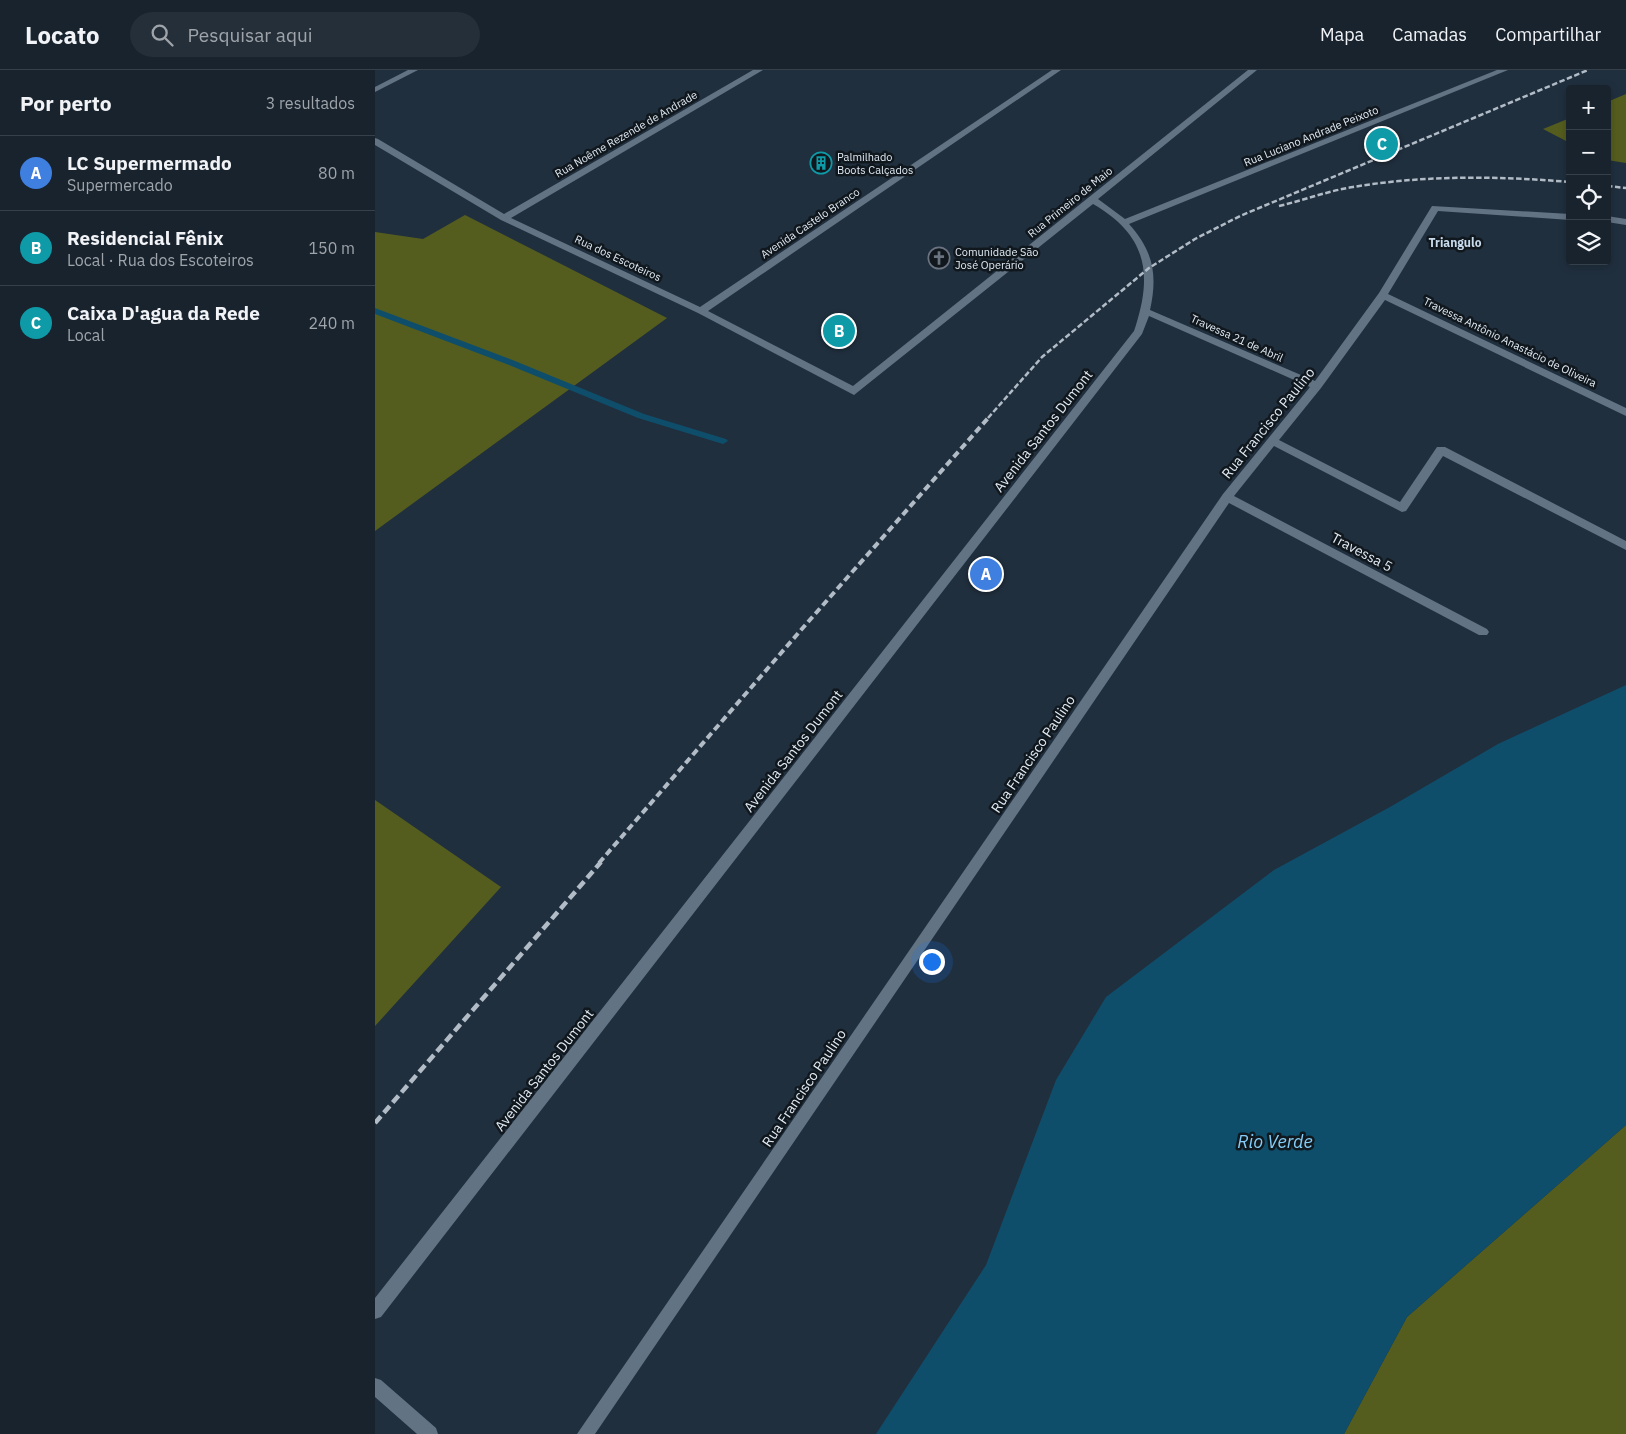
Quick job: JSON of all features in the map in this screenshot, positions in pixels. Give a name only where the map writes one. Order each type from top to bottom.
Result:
[{"type":"street","points":[[375,90],[414,70]]},
{"type":"street","name":"Rua Noême Rezende de Andrade","points":[[504,218],[759,70]]},
{"type":"street","name":"Avenida Castelo Branco","points":[[701,311],[1057,70]]},
{"type":"street","name":"Rua Primeiro de Maio","points":[[854,391],[1253,70]]},
{"type":"street","name":"Rua Luciano Andrade Peixoto","points":[[1125,222],[1504,70]]},
{"type":"street","name":"Rua dos Escoteiros","points":[[375,141],[504,218],[701,311],[854,391]]},
{"type":"street","name":"Avenida Santos Dumont","points":[[375,1311],[1139,332],[1147,312],[1149,268],[1125,222],[1109,208],[1093,200]]},
{"type":"street","name":"Rua Francisco Paulino","points":[[585,1434],[1227,497],[1317,386],[1383,295],[1435,208],[1566,217]]},
{"type":"street","points":[[1611,220],[1626,222]]},
{"type":"street","name":"Travessa Antônio Anastácio de Oliveira","points":[[1383,295],[1626,411]]},
{"type":"street","name":"Travessa 21 de Abril","points":[[1147,312],[1317,386]]},
{"type":"street","points":[[1273,441],[1402,508],[1441,450],[1626,546]]},
{"type":"street","name":"Travessa 5","points":[[1227,497],[1483,632]]},
{"type":"street","points":[[375,1386],[430,1434]]},
{"type":"green space","points":[[1626,94],[1626,163],[1611,161],[1611,100]]},
{"type":"green space","points":[[1566,120],[1566,141],[1543,129]]},
{"type":"green space","points":[[465,215],[667,318],[375,531],[375,232],[423,239]]},
{"type":"green space","points":[[375,800],[501,887],[375,1026]]},
{"type":"green space","points":[[1626,1125],[1626,1434],[1344,1434],[1407,1317]]},
{"type":"water","name":"Rio Verde","points":[[1626,685],[1626,1125],[1407,1317],[1344,1434],[876,1434],[986,1265],[1056,1080],[1106,997],[1274,870],[1390,807],[1498,744]]},
{"type":"waterway","points":[[375,311],[512,363],[641,416],[723,441]]},
{"type":"railway","points":[[988,418],[1042,357],[1149,268],[1195,239],[1240,216],[1588,70]]},
{"type":"railway","points":[[1279,206],[1344,189],[1407,180],[1489,178],[1566,182]]},
{"type":"railway","points":[[1611,186],[1626,188]]},
{"type":"railway","points":[[599,863],[989,417]]},
{"type":"railway","points":[[375,1123],[601,862]]},
{"type":"place","name":"Caixa D'agua da Rede","points":[[1382,144]]},
{"type":"place","name":"Palmilhado Boots Calçados","points":[[821,163]]},
{"type":"place","name":"Comunidade São José Operário","points":[[939,258]]},
{"type":"place","name":"Residencial Fênix","points":[[839,331]]},
{"type":"place","name":"LC Supermermado","points":[[986,574]]},
{"type":"district","name":"Triangulo","points":[[1455,243]]}]
